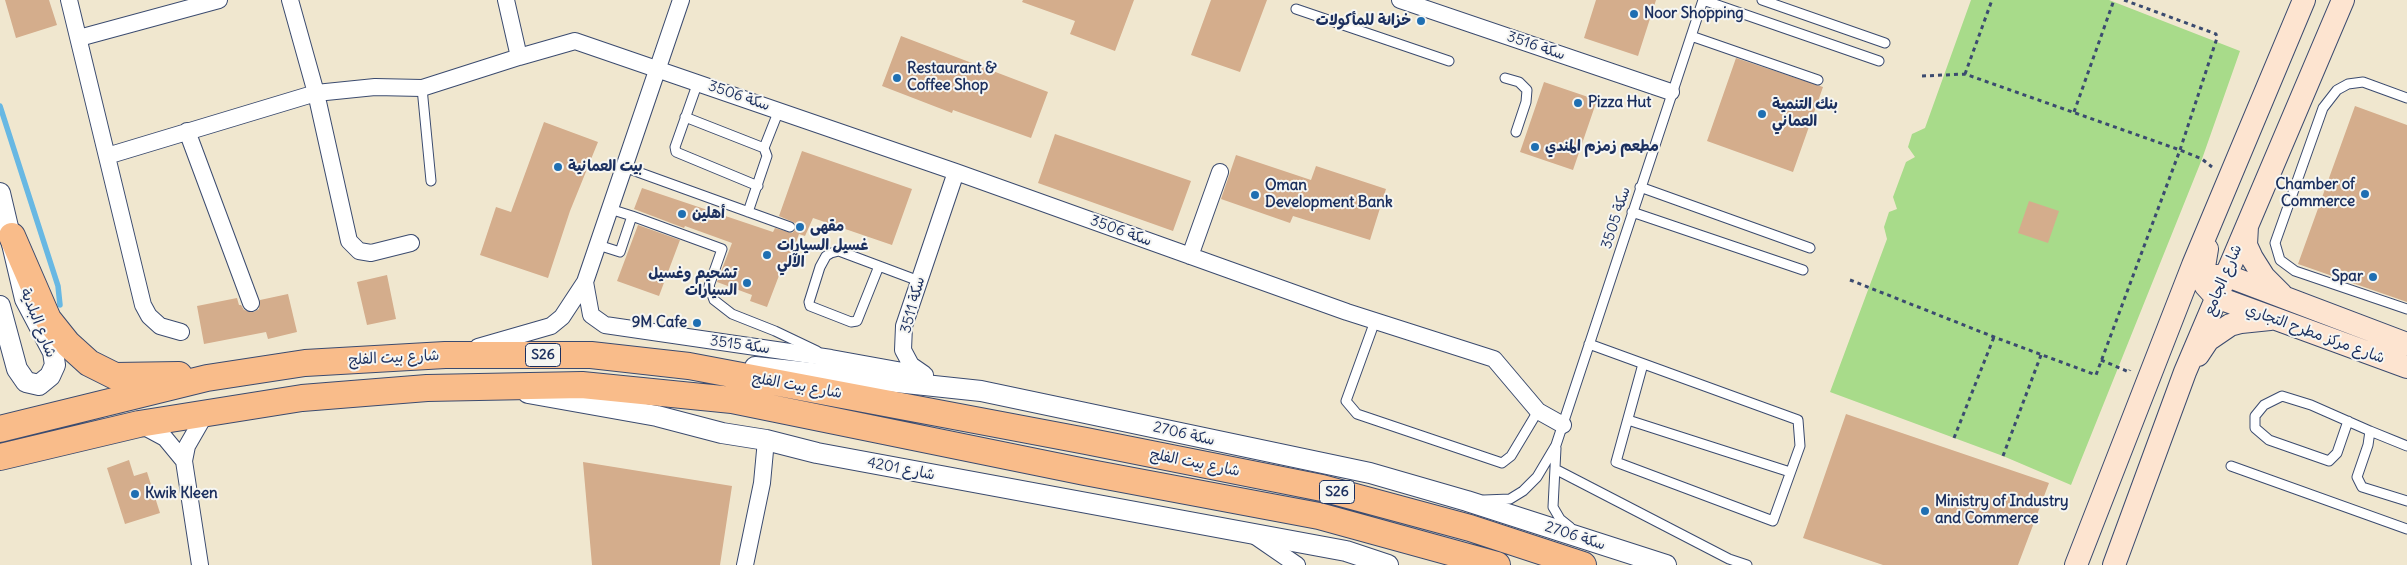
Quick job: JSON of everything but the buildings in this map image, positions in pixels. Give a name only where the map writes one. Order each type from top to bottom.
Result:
[{"type":"main road","points":[[2076,565],[2180,297],[2304,0]]},
{"type":"main road","name":"شارع الجامع","points":[[2114,565],[2185,372],[2215,284],[2247,225],[2343,0]]},
{"type":"main road","points":[[2180,297],[2215,284],[2210,225]]},
{"type":"main road","points":[[2185,372],[2208,340],[2230,325],[2281,308],[2246,246],[2247,225]]},
{"type":"main road","points":[[12,236],[48,319],[68,344],[89,363],[115,376],[169,374],[208,378]]},
{"type":"main road","name":"شارع مركز مطرح التجاري","points":[[2215,284],[2281,308],[2407,344]]},
{"type":"main road","name":"شارع مركز مطرح التجاري","points":[[2281,308],[2407,367]]},
{"type":"main road","name":"شارع بيت الفلج","points":[[0,429],[208,378],[305,363],[445,356],[591,355],[689,366],[1322,488],[1470,528],[1585,553]]},
{"type":"main road","name":"شارع بيت الفلج","points":[[0,457],[138,424],[302,398],[427,388],[582,385],[732,400],[1085,472],[1319,516],[1497,565]]},
{"type":"street","points":[[69,0],[143,305],[160,326],[181,332]]},
{"type":"street","points":[[79,38],[218,0]]},
{"type":"street","points":[[290,0],[316,93],[349,241],[359,251],[371,253],[411,243]]},
{"type":"street","points":[[506,0],[519,57]]},
{"type":"street","name":"سكة 3515","points":[[445,356],[522,336],[551,326],[562,317],[586,282],[681,0]]},
{"type":"street","name":"سكة 3516","points":[[1400,0],[1671,92]]},
{"type":"street","name":"سكة 3506","points":[[107,156],[316,93],[375,87],[422,88],[576,41],[779,110],[1374,320],[1494,359],[1538,411],[1563,425]]},
{"type":"street","points":[[187,131],[251,303]]},
{"type":"street","name":"سكة 3511","points":[[956,172],[904,326],[903,350],[911,366],[925,375],[981,391]]},
{"type":"street","points":[[1190,256],[1220,172]]},
{"type":"street","name":"شارع البلدية","points":[[0,193],[12,236],[25,299],[53,352],[55,365],[50,376],[39,385],[26,382],[17,369],[0,306]]},
{"type":"street","name":"سكة 3515","points":[[586,282],[591,315],[605,325],[830,358],[925,375]]},
{"type":"street","name":"سكة 2706","points":[[689,366],[744,366],[981,391],[1370,473],[1467,501],[1585,553],[1666,565]]},
{"type":"street","name":"شارع 4201","points":[[497,386],[560,400],[657,416],[722,433],[766,440],[827,455],[1250,533],[1297,565]]},
{"type":"street","points":[[200,565],[184,461],[187,446],[206,413]]},
{"type":"street","points":[[138,424],[165,438],[184,461]]},
{"type":"street","points":[[745,565],[762,483],[766,440]]},
{"type":"street","points":[[1250,533],[1346,551],[1388,565]]},
{"type":"lane","name":"سكة 3505","points":[[1467,501],[1510,498],[1523,491],[1536,477],[1556,445],[1671,92],[1703,0]]},
{"type":"lane","points":[[1703,0],[1879,61]]},
{"type":"lane","points":[[1762,0],[1885,43]]},
{"type":"lane","points":[[1296,9],[1450,61]]},
{"type":"lane","points":[[1691,36],[1818,80]]},
{"type":"lane","points":[[1505,78],[1519,82],[1527,90],[1526,102],[1516,132]]},
{"type":"lane","points":[[698,82],[675,147],[676,152],[758,186]]},
{"type":"lane","points":[[2407,98],[2363,82],[2348,84],[2337,90],[2323,108],[2275,243],[2280,260],[2295,271],[2407,309]]},
{"type":"lane","points":[[422,88],[431,181]]},
{"type":"lane","points":[[748,212],[767,156],[764,148],[779,110]]},
{"type":"lane","points":[[685,117],[764,148]]},
{"type":"lane","points":[[624,167],[790,227]]},
{"type":"lane","points":[[1640,187],[1810,248]]},
{"type":"lane","points":[[610,209],[722,249],[709,286],[714,300],[732,314],[775,331],[830,358]]},
{"type":"lane","points":[[1632,212],[1803,270]]},
{"type":"lane","points":[[598,245],[620,252],[632,216]]},
{"type":"lane","points":[[879,266],[857,321],[851,322],[810,306],[809,302],[820,267],[826,256],[831,252],[839,251],[919,280]]},
{"type":"lane","points":[[1374,320],[1346,401],[1357,414],[1502,462],[1511,456],[1538,411]]},
{"type":"lane","points":[[1589,344],[1798,420],[1800,446],[1773,521],[1616,462],[1643,364]]},
{"type":"lane","points":[[2348,421],[2337,453],[2329,461],[2269,440],[2255,428],[2255,416],[2264,405],[2282,396],[2311,405],[2407,446]]},
{"type":"lane","points":[[1628,420],[1790,472]]},
{"type":"lane","points":[[2370,431],[2368,445],[2357,477],[2358,483],[2362,487],[2407,501]]},
{"type":"lane","name":"سكة 3505","points":[[1556,445],[1552,507],[1585,553]]},
{"type":"lane","points":[[2232,466],[2407,529]]},
{"type":"lane","points":[[1555,469],[1729,559],[1747,565]]},
{"type":"lane","points":[[1346,551],[1364,565]]},
{"type":"path","points":[[1965,74],[1992,0]]},
{"type":"path","points":[[2074,112],[2114,0]]},
{"type":"path","points":[[1850,280],[2096,375],[2180,150],[2217,36],[2124,0]]},
{"type":"path","points":[[1922,76],[1965,74],[2180,150],[2213,166],[2210,174]]},
{"type":"path","points":[[1954,438],[1994,337]]},
{"type":"path","points":[[2003,456],[2041,354]]},
{"type":"path","points":[[2102,360],[2129,372],[2133,363]]},
{"type":"green space","points":[[1971,0],[2109,0],[2240,51],[2202,159],[2071,485],[2003,456],[1830,392],[1887,239],[1884,227],[1889,212],[1897,209],[1893,197],[1906,162],[1915,157],[1908,147],[1912,134],[1925,128]]},
{"type":"waterway","points":[[0,106],[58,286],[60,305]]},
{"type":"place","name":"Noor Shopping","points":[[1634,14]]},
{"type":"place","name":"خزانة للمأكولات","points":[[1421,21]]},
{"type":"place","name":"Restaurant & Coffee Shop","points":[[897,78]]},
{"type":"place","name":"Pizza Hut","points":[[1578,103]]},
{"type":"place","name":"بنك التنمية العماني","points":[[1762,114]]},
{"type":"place","name":"مطعم زمزم المندي","points":[[1535,147]]},
{"type":"place","name":"بيت العمانية","points":[[558,167]]},
{"type":"place","name":"Chamber of Commerce","points":[[2365,194]]},
{"type":"place","name":"Oman Development Bank","points":[[1255,195]]},
{"type":"place","name":"أهلين","points":[[682,214]]},
{"type":"place","name":"مقهى","points":[[800,227]]},
{"type":"place","name":"غسيل السيارات الآلي","points":[[767,255]]},
{"type":"place","name":"Spar","points":[[2373,277]]},
{"type":"place","name":"تشحيم وغسيل السيارات","points":[[747,283]]},
{"type":"place","name":"9M Cafe","points":[[697,323]]},
{"type":"place","name":"Kwik Kleen","points":[[135,494]]},
{"type":"place","name":"Ministry of Industry and Commerce","points":[[1925,511]]}]
